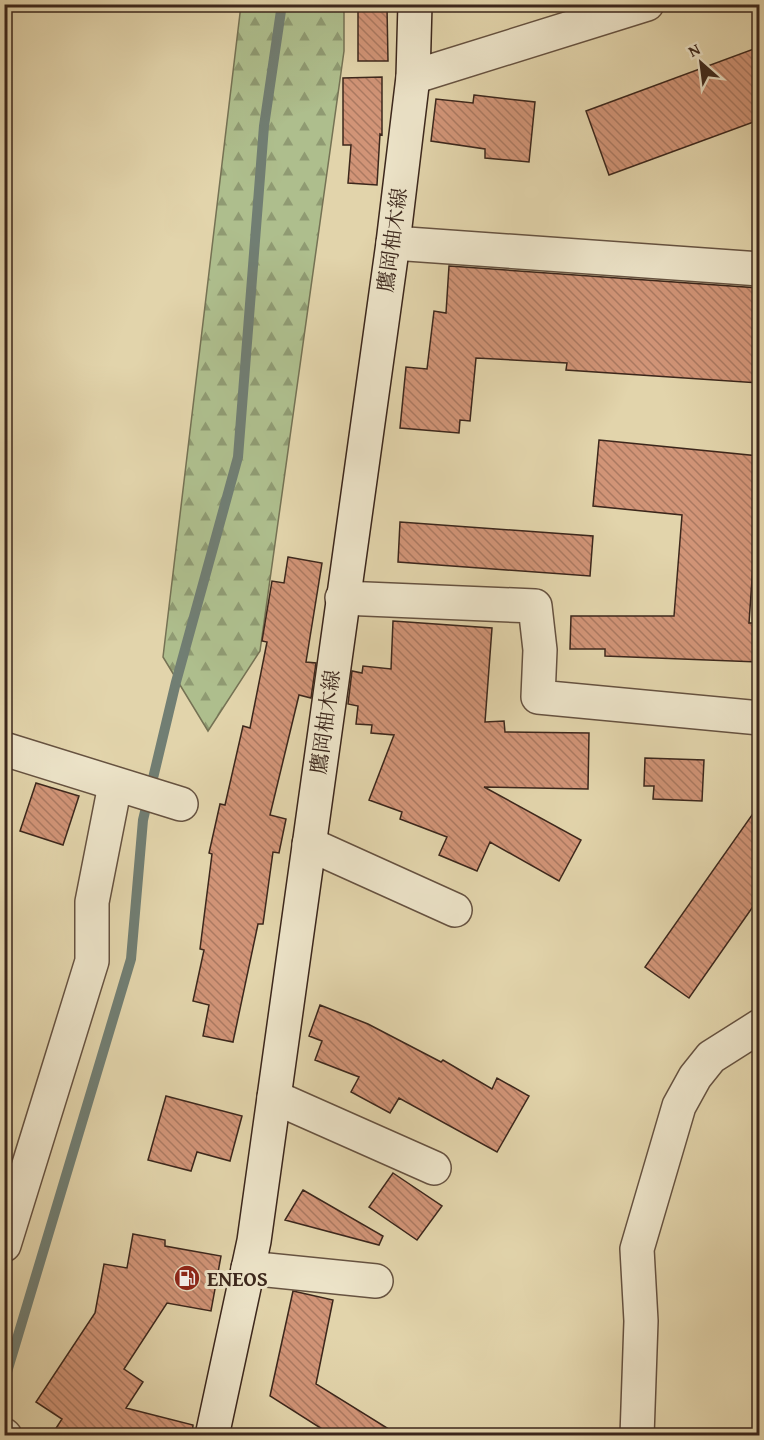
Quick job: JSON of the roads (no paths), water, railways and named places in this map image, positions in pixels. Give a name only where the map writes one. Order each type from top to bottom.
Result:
[{"type":"street","name":"鷹岡柚木線","points":[[212,1436],[248,1268],[274,1097],[393,243],[412,77],[415,4]]},
{"type":"street","points":[[412,77],[647,4]]},
{"type":"street","points":[[393,243],[759,269]]},
{"type":"street","points":[[342,598],[535,606],[540,650],[538,697],[759,718]]},
{"type":"street","points":[[4,749],[181,804]]},
{"type":"street","points":[[4,1245],[92,961],[92,902],[116,785]]},
{"type":"street","points":[[309,844],[454,910]]},
{"type":"street","points":[[638,1436],[641,1321],[637,1249],[676,1117],[695,1077],[711,1057],[759,1026]]},
{"type":"street","points":[[274,1097],[434,1168]]},
{"type":"street","points":[[248,1268],[376,1281]]},
{"type":"waterway","points":[[4,1382],[131,959],[143,820],[176,682],[238,457],[264,126],[282,4]]},
{"type":"place","name":"ENEOS","points":[[187,1278]]}]
